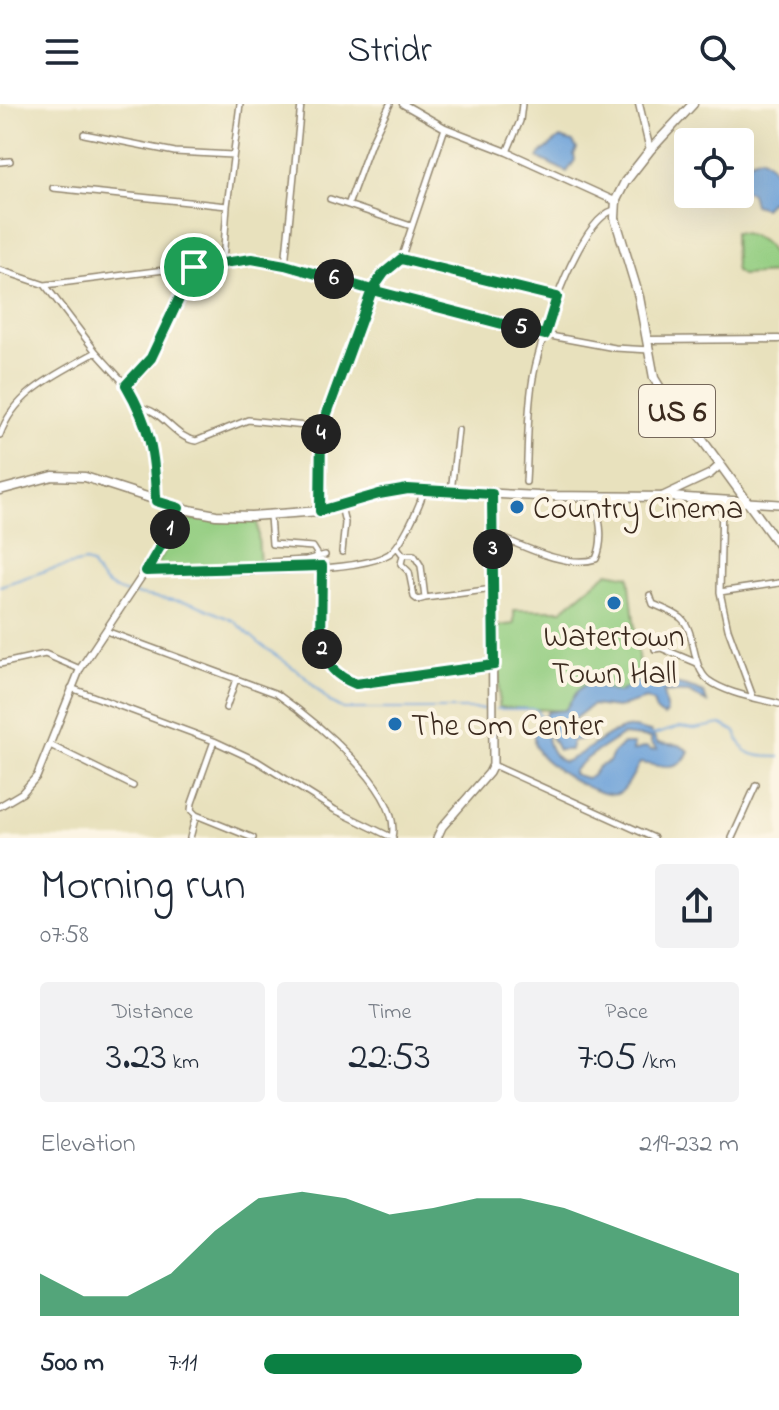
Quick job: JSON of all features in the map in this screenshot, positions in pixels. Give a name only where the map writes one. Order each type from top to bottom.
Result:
[{"type":"main road","name":"US 6","points":[[693,104],[650,150],[630,177],[616,205],[618,221],[639,297],[654,378],[779,545]]},
{"type":"main road","points":[[661,497],[710,474],[720,465]]},
{"type":"main road","points":[[0,490],[45,477],[71,475],[100,480],[179,508],[216,515],[270,516],[320,511],[399,490],[661,497],[779,504]]},
{"type":"main road","points":[[437,838],[442,827],[493,765],[492,494]]},
{"type":"street","points":[[223,262],[240,104]]},
{"type":"street","points":[[285,265],[301,104]]},
{"type":"street","points":[[348,205],[371,143],[390,104]]},
{"type":"street","points":[[403,104],[445,128],[507,152],[616,205],[576,255],[557,297],[532,382],[526,482]]},
{"type":"street","points":[[507,152],[520,121],[522,104]]},
{"type":"street","points":[[639,104],[650,150]]},
{"type":"street","points":[[320,511],[321,430],[372,290],[384,273],[401,259],[445,128]]},
{"type":"street","points":[[84,134],[175,152],[233,155]]},
{"type":"street","points":[[0,162],[10,161]]},
{"type":"street","points":[[53,188],[227,206]]},
{"type":"street","points":[[330,199],[411,226]]},
{"type":"street","points":[[0,270],[45,285],[252,259],[285,265],[545,335],[615,348],[650,350]]},
{"type":"street","points":[[401,259],[557,297]]},
{"type":"street","points":[[126,385],[151,358],[194,267]]},
{"type":"street","points":[[45,285],[96,352],[126,385],[140,408],[152,448],[156,501]]},
{"type":"street","points":[[648,340],[779,339]]},
{"type":"street","points":[[0,435],[18,402],[42,383],[96,352]]},
{"type":"street","points":[[140,408],[151,410],[178,434],[196,441],[248,420],[321,430]]},
{"type":"street","points":[[451,492],[458,430]]},
{"type":"street","points":[[146,571],[267,569],[378,559],[397,547],[424,490]]},
{"type":"street","points":[[493,534],[538,552],[586,563],[596,559],[600,549],[601,531],[595,497]]},
{"type":"street","points":[[722,500],[720,592],[728,629],[753,697]]},
{"type":"street","points":[[341,506],[345,523],[342,552]]},
{"type":"street","points":[[0,806],[22,793],[37,776],[80,669],[146,571],[179,508]]},
{"type":"street","points":[[267,569],[268,562],[306,560],[322,555],[313,547],[272,544],[270,516]]},
{"type":"street","points":[[397,547],[403,555],[401,564],[409,572],[414,597],[418,600],[493,589]]},
{"type":"street","points":[[403,555],[414,555],[421,566],[425,598]]},
{"type":"street","points":[[322,566],[321,643],[327,663],[343,679],[365,685],[494,665]]},
{"type":"street","points":[[720,592],[779,583]]},
{"type":"street","points":[[650,595],[653,604],[685,623],[706,678],[720,686],[779,704]]},
{"type":"street","points":[[71,688],[214,741],[257,761],[335,810],[393,838],[392,821],[384,799],[344,749],[277,694],[106,631]]},
{"type":"street","points":[[655,649],[661,648],[698,663]]},
{"type":"street","points":[[0,664],[45,654],[80,669]]},
{"type":"street","points":[[226,708],[236,679]]},
{"type":"street","points":[[214,741],[191,810],[196,815],[253,838]]},
{"type":"street","points":[[50,745],[133,786]]},
{"type":"street","points":[[493,765],[654,838]]},
{"type":"street","points":[[732,838],[756,785]]},
{"type":"street","points":[[190,838],[196,815]]},
{"type":"green space","points":[[734,232],[751,235],[764,243],[773,255],[777,273],[741,275],[735,270]]},
{"type":"green space","points":[[183,520],[257,521],[260,565],[162,567],[158,562]]},
{"type":"green space","points":[[608,572],[629,576],[642,691],[606,698],[568,711],[499,707],[498,626],[514,624],[514,610],[562,610]]},
{"type":"water","points":[[560,138],[573,142],[577,149],[575,160],[567,172],[538,158]]},
{"type":"water","points":[[761,157],[766,160],[777,178],[779,193],[764,208],[754,205],[754,159]]},
{"type":"water","points":[[636,682],[662,683],[704,693],[707,702],[689,693],[663,692],[667,713],[664,716],[656,711],[653,702],[646,699],[617,708],[592,705],[574,719],[573,726],[588,738],[572,741],[570,750],[558,750],[547,729],[550,748],[564,762],[610,735],[629,728],[651,732],[658,743],[679,745],[689,751],[679,764],[673,766],[640,763],[624,789],[617,794],[609,794],[585,786],[549,763],[535,746],[534,729],[538,728],[547,712],[565,710],[586,685],[618,693]],"holes":[[[622,735],[651,738],[657,749],[646,747],[633,751],[634,744],[623,744],[609,762],[598,767],[592,776],[586,778],[573,774],[585,760]]]},
{"type":"waterway","points":[[0,586],[85,562],[91,564],[105,583],[127,593]]},
{"type":"waterway","points":[[133,594],[193,603],[234,621],[302,674],[330,702],[343,709],[489,709]]},
{"type":"waterway","points":[[496,709],[535,709],[544,720]]},
{"type":"waterway","points":[[653,735],[680,727],[694,729],[721,724],[736,732],[742,746],[751,754],[779,757]]},
{"type":"place","name":"Country Cinema","points":[[517,507]]},
{"type":"place","name":"Watertown Town Hall","points":[[614,603]]},
{"type":"place","name":"The Om Center","points":[[395,724]]},
{"type":"route","points":[[194,267],[151,358],[126,385],[145,419],[152,448],[156,501],[179,508],[146,571],[322,566],[323,654],[330,668],[343,679],[356,684],[494,665],[492,494],[408,489],[320,511],[321,430],[372,290],[545,335],[557,297],[401,259],[384,273],[372,290],[285,265],[252,259],[194,267]]}]
